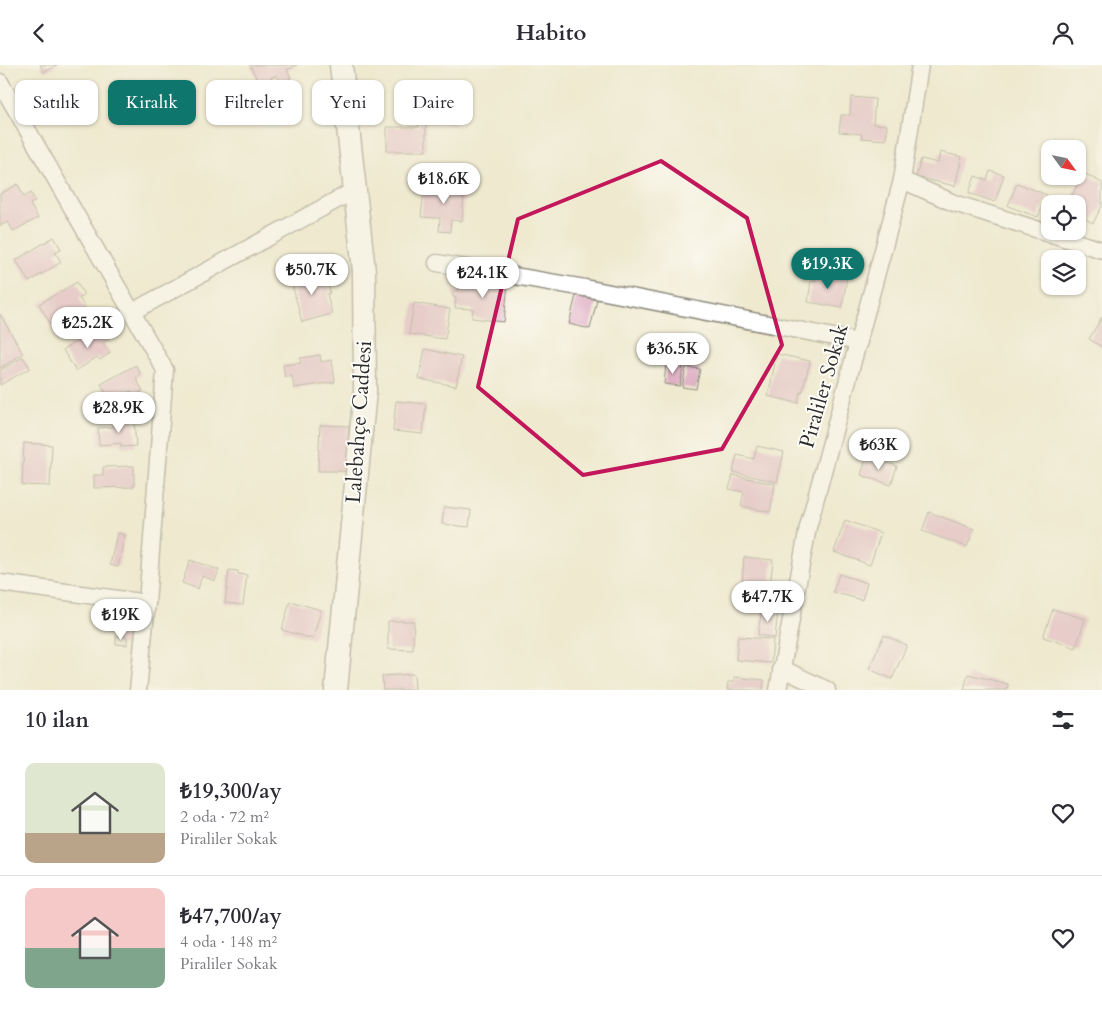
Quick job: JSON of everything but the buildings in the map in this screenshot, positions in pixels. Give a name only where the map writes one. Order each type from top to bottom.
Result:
[{"type":"street","name":"Lalebahçe Caddesi","points":[[336,690],[365,391],[364,271],[341,65]]},
{"type":"street","name":"Piraliler Sokak","points":[[778,690],[808,527],[902,180],[920,65]]},
{"type":"street","points":[[0,83],[165,370],[147,603],[138,690]]},
{"type":"street","points":[[902,180],[954,203],[1102,250]]},
{"type":"street","points":[[132,312],[354,190]]},
{"type":"street","points":[[437,263],[584,288],[859,342]]},
{"type":"street","points":[[0,583],[147,603]]},
{"type":"street","points":[[781,668],[827,690]]},
{"type":"highlighted area","points":[[661,161],[747,218],[782,345],[722,449],[583,475],[478,387],[518,219]]}]
